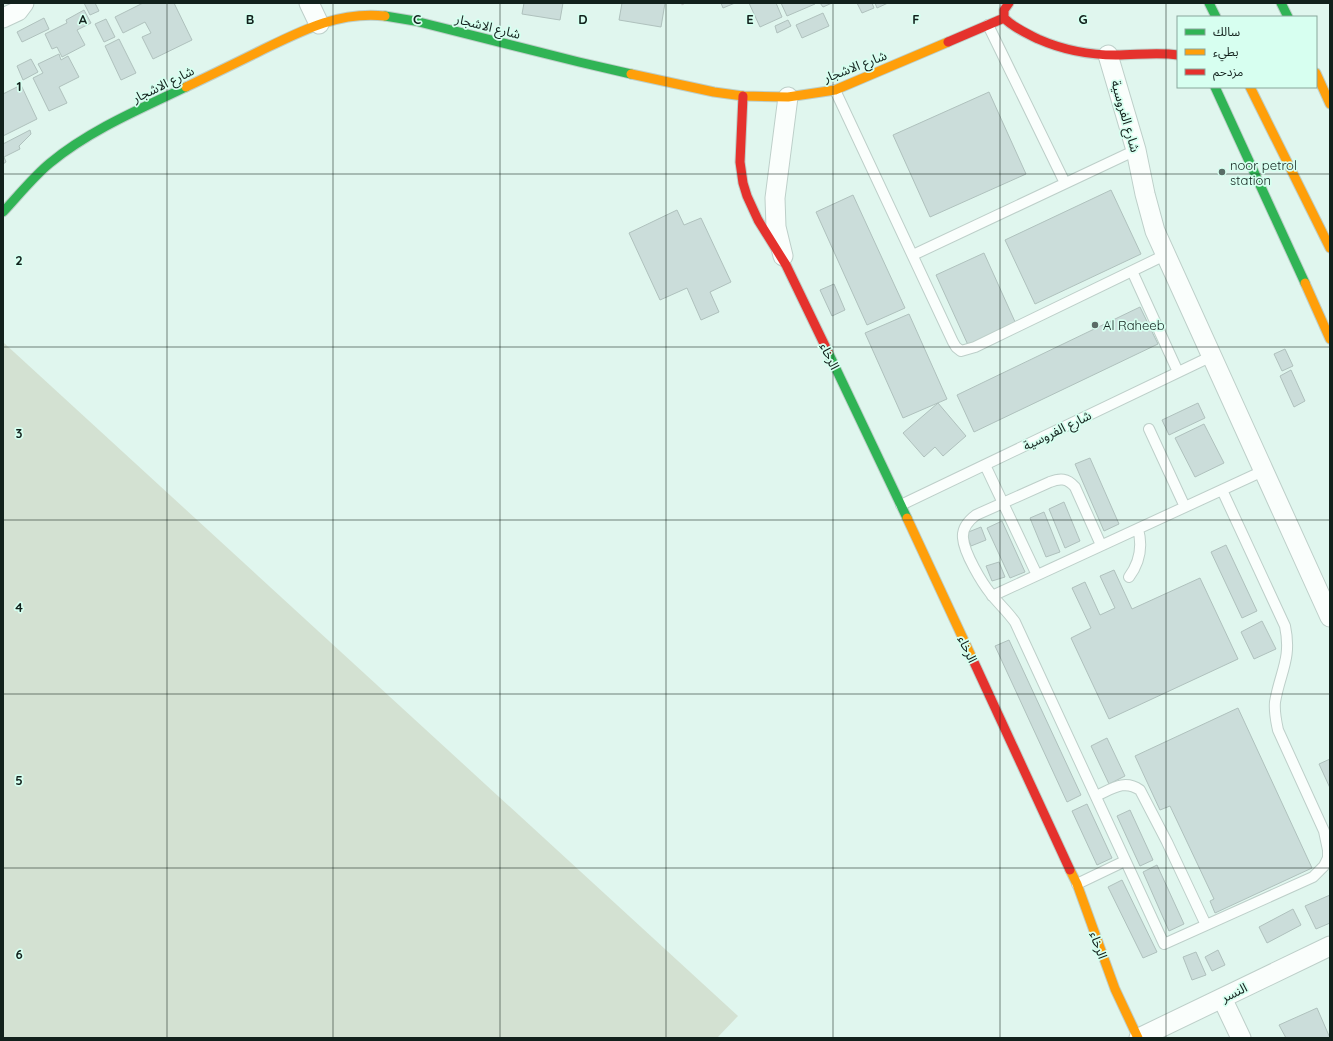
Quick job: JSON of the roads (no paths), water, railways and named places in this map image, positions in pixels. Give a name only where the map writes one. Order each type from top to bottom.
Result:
[{"type":"main road","points":[[1009,3],[1004,10],[1004,18],[1009,24],[1053,46],[1080,52],[1108,55],[1162,53],[1177,55]]},
{"type":"main road","points":[[1209,3],[1216,16]]},
{"type":"main road","points":[[1281,3],[1288,16]]},
{"type":"main road","name":"شارع الاشجار","points":[[3,212],[48,164],[69,148],[94,133],[260,51],[319,24],[336,19],[359,15],[382,16],[415,21],[579,62],[714,92],[743,96],[788,97],[835,90],[1004,18]]},
{"type":"main road","points":[[1317,75],[1330,95]]},
{"type":"main road","points":[[1317,75],[1330,104]]},
{"type":"main road","points":[[1215,88],[1330,339]]},
{"type":"main road","points":[[1250,88],[1330,248]]},
{"type":"main road","name":"الرخاء","points":[[743,96],[740,151],[742,178],[750,200],[763,230],[786,265],[901,505],[1077,884],[1116,989],[1143,1037]]},
{"type":"street","points":[[3,18],[18,10],[24,3]]},
{"type":"street","points":[[309,3],[319,24]]},
{"type":"street","name":"شارع الفروسية","points":[[1108,55],[1136,150],[1155,231],[1330,617]]},
{"type":"street","name":"الرخاء","points":[[786,265],[776,227],[775,198],[788,97]]},
{"type":"street","name":"النسر","points":[[1143,1037],[1330,946]]},
{"type":"street","points":[[1222,998],[1241,1038]]},
{"type":"lane","points":[[988,25],[1066,183]]},
{"type":"lane","points":[[835,90],[953,342],[961,351],[975,347],[1166,255]]},
{"type":"lane","points":[[913,255],[1136,150]]},
{"type":"lane","points":[[1132,271],[1178,372]]},
{"type":"lane","name":"شارع الفروسية","points":[[901,505],[1212,356]]},
{"type":"lane","points":[[1149,429],[1185,507]]},
{"type":"lane","points":[[985,465],[1037,575]]},
{"type":"lane","points":[[992,596],[1263,471]]},
{"type":"lane","points":[[1101,545],[1075,487],[1067,480],[1061,478],[976,515],[970,519],[964,531],[963,539],[977,573],[992,596],[1004,607],[1015,622],[1164,944],[1313,877],[1324,866],[1328,858],[1324,831],[1278,730],[1275,716],[1275,703],[1286,665],[1288,652],[1288,639],[1285,626],[1222,490]]},
{"type":"lane","points":[[1128,577],[1138,562],[1140,553],[1141,544],[1138,528]]},
{"type":"lane","points":[[1096,796],[1121,785],[1133,785],[1140,790],[1167,842],[1206,925]]},
{"type":"lane","points":[[1077,884],[1125,861]]},
{"type":"place","name":"noor petrol station","points":[[1222,172]]},
{"type":"place","name":"Al Raheeb","points":[[1095,325]]}]
